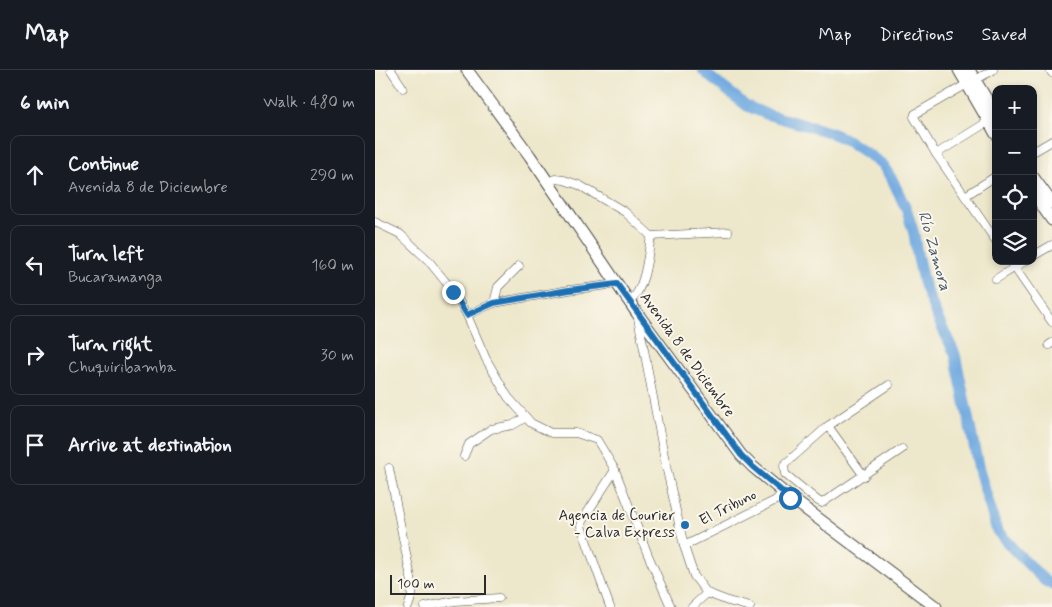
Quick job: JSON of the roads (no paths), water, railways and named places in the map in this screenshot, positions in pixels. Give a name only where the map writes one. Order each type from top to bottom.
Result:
[{"type":"main road","name":"Avenida 8 de Diciembre","points":[[467,70],[548,182],[637,313],[741,455],[786,495],[936,607]]},
{"type":"main road","points":[[959,70],[970,78],[992,118]]},
{"type":"main road","points":[[1038,195],[1052,203]]},
{"type":"main road","points":[[1038,195],[1052,220]]},
{"type":"street","points":[[391,70],[403,88]]},
{"type":"street","points":[[992,235],[936,154],[914,118],[915,114],[970,78],[993,70]]},
{"type":"street","points":[[936,154],[992,118]]},
{"type":"street","points":[[1037,150],[1052,141]]},
{"type":"street","points":[[548,182],[556,179],[579,185],[625,212],[651,236],[727,232]]},
{"type":"street","points":[[965,196],[992,179]]},
{"type":"street","points":[[375,222],[401,234],[428,260],[453,292],[467,315],[486,359],[508,397],[531,423],[551,433],[576,433],[597,440],[615,470],[648,556],[671,607]]},
{"type":"street","points":[[630,302],[635,298],[640,288],[651,236]]},
{"type":"street","points":[[1037,254],[1052,245]]},
{"type":"street","points":[[996,279],[1011,265]]},
{"type":"street","points":[[1013,265],[1052,322]]},
{"type":"street","points":[[494,303],[498,287],[519,266]]},
{"type":"street","points":[[467,315],[494,303],[617,284]]},
{"type":"street","points":[[637,313],[666,466],[684,546],[694,576],[707,593],[750,607]]},
{"type":"street","points":[[889,385],[829,426],[784,465],[785,474],[822,503],[902,449]]},
{"type":"street","points":[[464,456],[469,444],[491,429],[513,425],[526,417]]},
{"type":"street","points":[[829,426],[864,476]]},
{"type":"street","points":[[389,468],[412,584],[408,607]]},
{"type":"street","points":[[610,607],[581,526],[582,521],[615,470]]},
{"type":"street","name":"El Tribuno","points":[[684,546],[786,495],[800,486]]},
{"type":"street","points":[[692,607],[707,593]]},
{"type":"street","points":[[425,607],[455,600],[499,598]]},
{"type":"waterway","name":"Río Zamora","points":[[703,70],[747,106],[766,114],[829,132],[847,140],[882,164],[893,181],[907,211],[914,234],[924,285],[955,354],[979,470],[997,531],[1045,581],[1052,585]]},
{"type":"place","name":"Agencia de Courier - Calva Express","points":[[685,525]]}]
